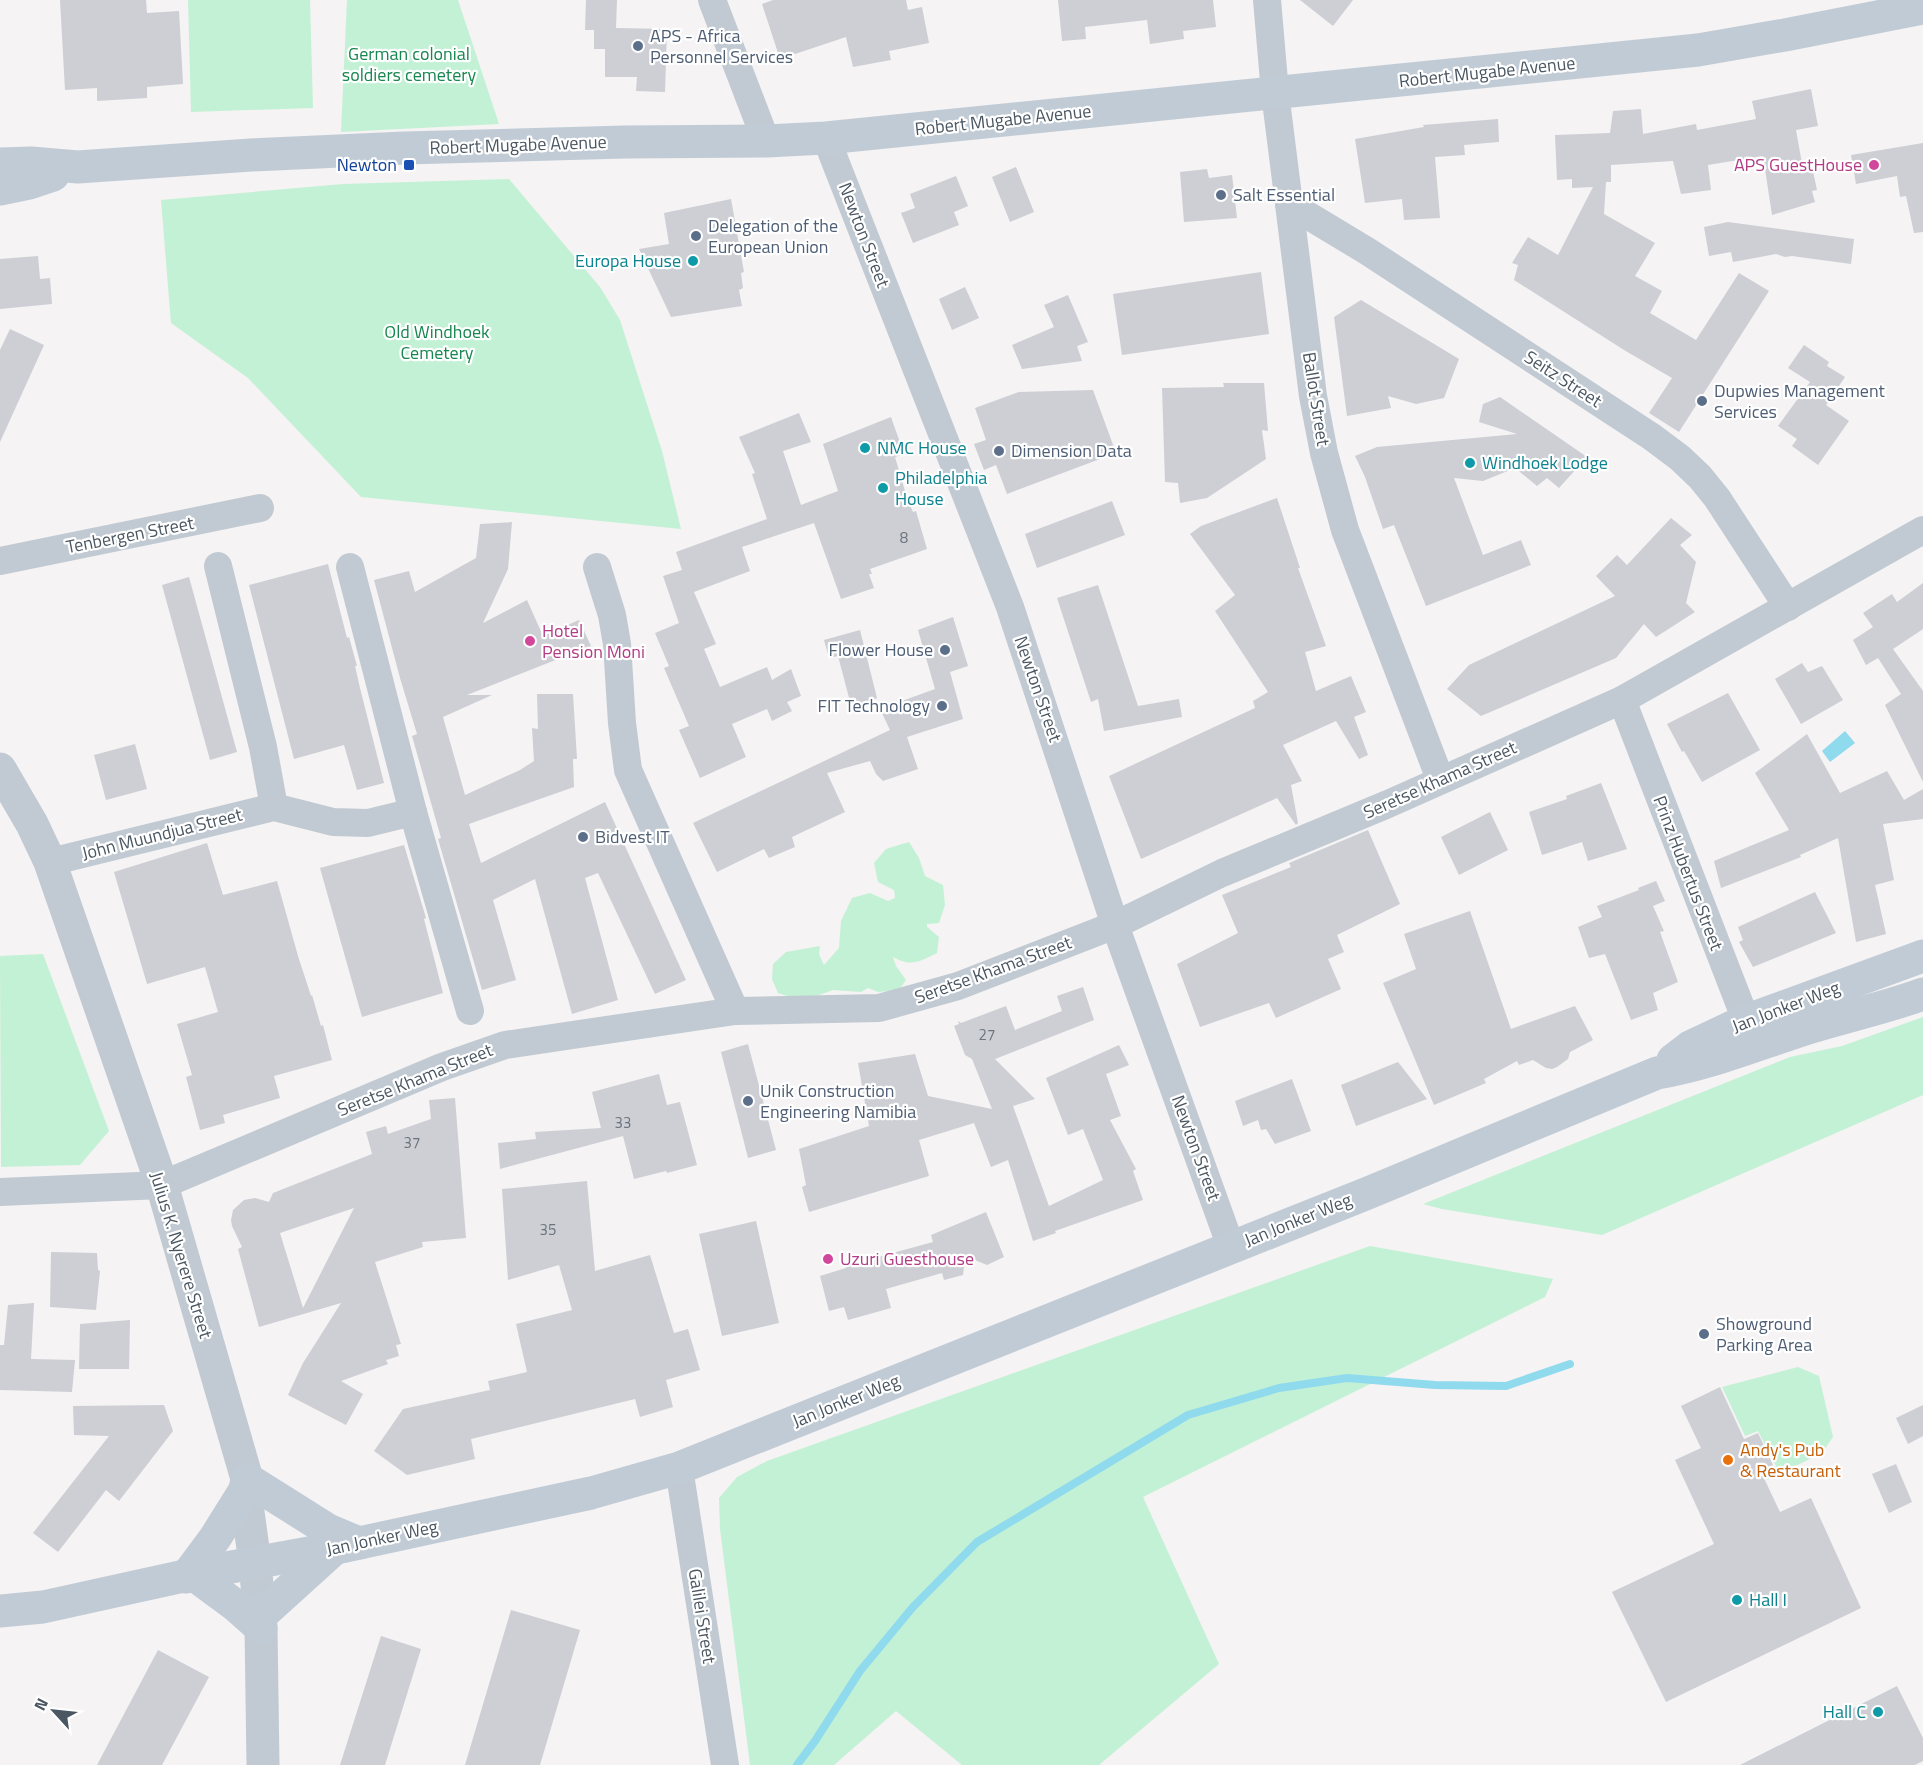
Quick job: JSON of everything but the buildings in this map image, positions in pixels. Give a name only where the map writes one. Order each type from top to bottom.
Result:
[{"type":"main road","name":"Robert Mugabe Avenue","points":[[0,164],[31,163],[78,167],[251,155],[405,148],[826,138],[1698,50],[1923,8]]},
{"type":"main road","name":"Robert Mugabe Avenue","points":[[0,189],[29,183],[78,167]]},
{"type":"main road","name":"Jan Jonker Weg","points":[[0,1611],[43,1607],[190,1575],[348,1545],[591,1493],[679,1468],[1231,1247],[1657,1072],[1687,1068],[1751,1033],[1923,956]]},
{"type":"main road","name":"Jan Jonker Weg","points":[[1751,1033],[1809,1028],[1897,1004],[1923,994]]},
{"type":"main road","points":[[246,1484],[328,1530],[348,1545],[301,1577],[261,1622],[190,1575],[215,1538],[246,1484]]},
{"type":"street","points":[[712,0],[766,141]]},
{"type":"street","name":"Ballot Street","points":[[1268,0],[1275,93],[1313,396],[1333,488],[1346,530],[1440,779]]},
{"type":"street","name":"Newton Street","points":[[826,138],[1010,607],[1114,924],[1231,1247]]},
{"type":"street","name":"Seitz Street","points":[[1289,204],[1367,251],[1652,437],[1680,458],[1717,498],[1788,607]]},
{"type":"street","name":"Tenbergen Street","points":[[0,561],[260,508]]},
{"type":"street","name":"Seretse Khama Street","points":[[0,1192],[162,1185],[442,1067],[505,1045],[735,1011],[879,1008],[958,986],[1114,924],[1222,873],[1388,804],[1622,700],[1923,530]]},
{"type":"street","points":[[218,566],[264,747],[274,807],[333,822],[368,823],[413,812]]},
{"type":"street","points":[[350,567],[413,812],[470,1011]]},
{"type":"street","points":[[597,567],[612,615],[617,644],[622,723],[628,770],[735,1011]]},
{"type":"street","name":"Prinz Hubertus Street","points":[[1622,700],[1751,1033]]},
{"type":"street","name":"Julius K. Nyerere Street","points":[[0,769],[32,824],[50,861],[162,1185],[246,1484],[261,1622],[263,1765]]},
{"type":"street","name":"John Muundjua Street","points":[[50,861],[274,807]]},
{"type":"street","name":"Galilei Street","points":[[679,1468],[725,1765]]},
{"type":"green space","points":[[188,0],[310,0],[313,108],[191,112]]},
{"type":"green space","name":"German colonial soldiers cemetery","points":[[347,0],[458,0],[499,124],[341,132]]},
{"type":"green space","name":"Old Windhoek Cemetery","points":[[509,179],[600,287],[620,320],[662,451],[681,529],[361,497],[248,378],[171,323],[161,200],[343,184]]},
{"type":"green space","points":[[909,842],[919,858],[925,876],[943,885],[945,905],[939,923],[927,924],[927,927],[939,937],[937,953],[910,963],[893,957],[896,966],[906,980],[899,990],[878,992],[868,988],[861,992],[833,990],[816,996],[790,997],[778,993],[772,979],[773,964],[786,952],[820,946],[819,954],[824,965],[839,948],[841,921],[852,898],[870,893],[888,901],[895,898],[894,890],[878,882],[874,863],[886,849]]},
{"type":"green space","points":[[43,954],[109,1131],[80,1165],[1,1167],[0,956]]},
{"type":"green space","points":[[1923,1017],[1923,1095],[1602,1235],[1423,1204],[1790,1057],[1842,1046]]},
{"type":"green space","points":[[1370,1246],[1553,1279],[1545,1297],[1143,1497],[1219,1664],[1099,1765],[962,1765],[896,1711],[834,1765],[750,1765],[720,1529],[719,1498],[737,1477],[767,1461]]},
{"type":"green space","points":[[1798,1367],[1819,1376],[1833,1437],[1822,1453],[1767,1480],[1764,1473],[1776,1466],[1758,1431],[1745,1436],[1722,1387]]},
{"type":"water","points":[[1845,731],[1855,743],[1830,762],[1822,751]]},
{"type":"waterway","points":[[797,1765],[860,1671],[913,1607],[977,1542],[1188,1415],[1279,1388],[1347,1378],[1435,1385],[1506,1386],[1570,1364]]},
{"type":"place","name":"APS - Africa Personnel Services","points":[[638,46]]},
{"type":"place","name":"Newton","points":[[409,165]]},
{"type":"place","name":"APS GuestHouse","points":[[1874,165]]},
{"type":"place","name":"Salt Essential","points":[[1221,195]]},
{"type":"place","name":"Delegation of the European Union","points":[[696,236]]},
{"type":"place","name":"Europa House","points":[[693,261]]},
{"type":"place","name":"Dupwies Management Services","points":[[1702,401]]},
{"type":"place","name":"NMC House","points":[[865,448]]},
{"type":"place","name":"Dimension Data","points":[[999,451]]},
{"type":"place","name":"Windhoek Lodge","points":[[1470,463]]},
{"type":"place","name":"Philadelphia House","points":[[883,488]]},
{"type":"place","name":"Hotel Pension Moni","points":[[530,641]]},
{"type":"place","name":"Flower House","points":[[945,650]]},
{"type":"place","name":"FIT Technology","points":[[942,706]]},
{"type":"place","name":"Bidvest IT","points":[[583,837]]},
{"type":"place","name":"Unik Construction Engineering Namibia","points":[[748,1101]]},
{"type":"place","name":"Uzuri Guesthouse","points":[[828,1259]]},
{"type":"place","name":"Showground Parking Area","points":[[1704,1334]]},
{"type":"place","name":"Andy's Pub & Restaurant","points":[[1728,1460]]},
{"type":"place","name":"Hall I","points":[[1737,1600]]},
{"type":"place","name":"Hall C","points":[[1878,1712]]}]
